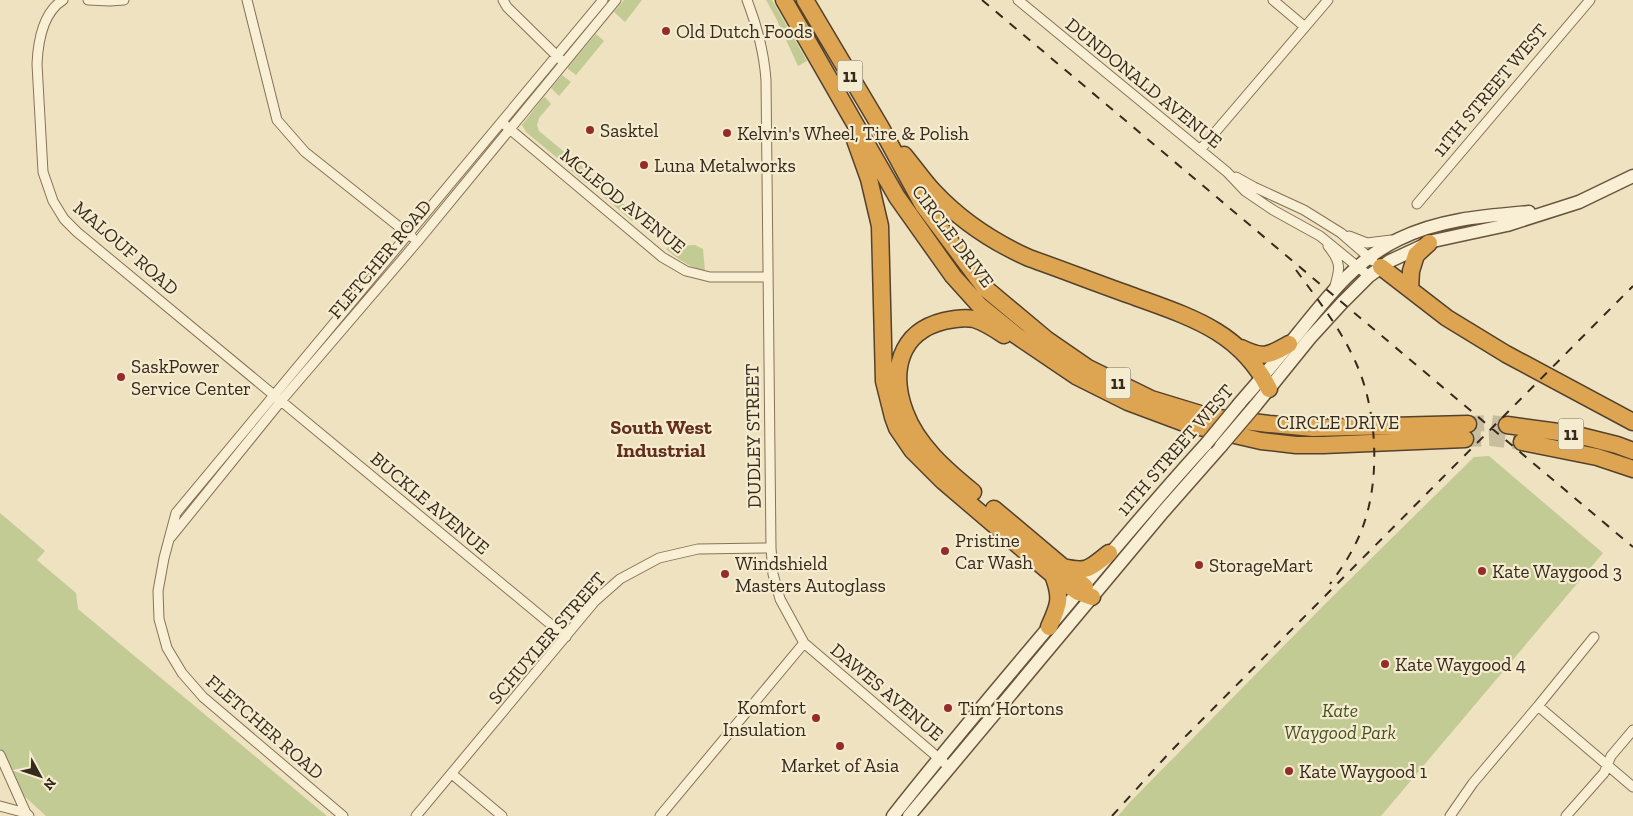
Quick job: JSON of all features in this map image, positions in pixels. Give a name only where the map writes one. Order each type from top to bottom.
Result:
[{"type":"highway","name":"CIRCLE DRIVE","points":[[784,0],[897,196],[953,276],[980,306],[1017,336],[1057,363],[1097,388],[1155,413],[1187,424],[1261,441],[1296,445],[1323,445],[1467,431],[1413,427],[1313,428],[1210,417],[1151,399],[1088,368],[1046,339],[985,288],[922,205],[880,126],[805,0]]},
{"type":"highway","points":[[839,95],[869,179],[880,226],[884,381],[892,417],[897,428],[912,450],[942,481],[1084,591]]},
{"type":"highway","points":[[880,126],[934,192],[960,217],[1006,248],[1210,326],[1238,348],[1266,383]]},
{"type":"highway","points":[[1410,289],[1411,271],[1416,255],[1428,243]]},
{"type":"highway","points":[[1373,267],[1410,289],[1455,324],[1506,354],[1633,422]]},
{"type":"highway","points":[[1057,363],[974,319],[954,318],[927,326],[908,343],[902,352],[899,364],[899,392],[909,422],[916,435],[926,447],[959,480],[1058,570],[1085,569],[1109,553]]},
{"type":"highway","points":[[1238,348],[1255,355],[1271,355],[1289,344]]},
{"type":"highway","name":"11","points":[[1507,425],[1573,434],[1633,451]]},
{"type":"highway","name":"11","points":[[1522,442],[1597,457],[1633,469]]},
{"type":"highway","points":[[1049,627],[1059,601],[1058,570]]},
{"type":"main road","name":"11TH STREET WEST","points":[[908,816],[944,762],[1049,627],[1221,446],[1254,406],[1289,344],[1334,290],[1357,266],[1373,267],[1428,243],[1508,225],[1578,202],[1633,176]]},
{"type":"main road","name":"11TH STREET WEST","points":[[894,816],[944,762],[1084,591],[1109,553],[1158,496],[1240,404],[1266,383],[1400,238],[1436,225],[1474,217],[1548,211]]},
{"type":"street","name":"MALOUF ROAD","points":[[62,0],[53,8],[44,26],[38,48],[37,64],[41,155],[43,172],[53,201],[64,219],[77,232],[274,394]]},
{"type":"street","points":[[88,0],[124,0]]},
{"type":"street","points":[[247,0],[277,120],[306,152],[418,241]]},
{"type":"street","points":[[503,0],[556,57],[564,63]]},
{"type":"street","name":"FLETCHER ROAD","points":[[343,816],[203,697],[182,673],[167,648],[159,619],[158,591],[164,558],[176,513],[602,0]]},
{"type":"street","name":"FLETCHER ROAD","points":[[170,539],[281,401],[418,241],[616,0]]},
{"type":"street","name":"DUDLEY STREET","points":[[746,0],[757,29],[765,61],[771,548],[773,574],[780,599],[804,643]]},
{"type":"street","points":[[1274,0],[1305,27]]},
{"type":"street","points":[[1200,150],[1328,0]]},
{"type":"street","name":"11TH STREET WEST","points":[[1417,204],[1590,0]]},
{"type":"street","name":"DUNDONALD AVENUE","points":[[1024,2],[1227,172],[1252,196],[1320,236],[1357,266]]},
{"type":"street","name":"MCLEOD AVENUE","points":[[501,123],[662,258],[686,271],[710,277],[767,278]]},
{"type":"street","name":"DUNDONALD AVENUE","points":[[1227,172],[1254,187],[1304,210],[1341,233],[1367,243],[1400,238]]},
{"type":"street","name":"DUNDONALD AVENUE","points":[[1341,233],[1373,267]]},
{"type":"street","name":"DUNDONALD AVENUE","points":[[1320,236],[1339,263],[1340,272],[1334,290]]},
{"type":"street","name":"BUCKLE AVENUE","points":[[274,394],[566,637]]},
{"type":"street","name":"SCHUYLER STREET","points":[[416,816],[595,602],[620,579],[659,558],[698,549],[771,548]]},
{"type":"street","points":[[1450,816],[1473,783],[1594,637]]},
{"type":"street","points":[[660,816],[804,643]]},
{"type":"street","name":"DAWES AVENUE","points":[[804,643],[944,762]]},
{"type":"street","points":[[1538,706],[1633,787]]},
{"type":"street","points":[[1566,816],[1604,773],[1611,756],[1633,730]]},
{"type":"street","points":[[0,755],[28,815]]},
{"type":"street","points":[[452,774],[502,816]]},
{"type":"street","points":[[0,806],[28,815]]},
{"type":"green space","points":[[624,0],[642,0],[625,22],[614,12]]},
{"type":"green space","points":[[766,0],[772,0],[807,61],[798,66]]},
{"type":"green space","points":[[596,34],[604,41],[576,75],[568,67]]},
{"type":"green space","points":[[562,75],[571,82],[559,96],[551,88]]},
{"type":"green space","points":[[545,97],[551,104],[539,118],[537,125],[539,131],[568,155],[562,162],[526,132],[522,125]]},
{"type":"green space","points":[[574,162],[577,162],[593,177],[589,183],[586,183],[569,169]]},
{"type":"green space","points":[[608,192],[638,215],[632,221],[603,196]]},
{"type":"green space","points":[[672,244],[676,246],[695,245],[703,249],[705,271],[684,262],[666,249]]},
{"type":"green space","name":"Kate Waygood Park","points":[[1489,456],[1603,553],[1381,816],[1118,816],[1324,605],[1474,457]]},
{"type":"green space","points":[[0,513],[45,551],[37,560],[76,593],[78,609],[327,816],[46,816],[20,792],[0,749]]},
{"type":"tunnel","points":[[1468,424],[1490,423],[1507,425]]},
{"type":"tunnel","points":[[1465,439],[1491,438],[1522,442]]},
{"type":"railway","points":[[982,0],[1633,547]]},
{"type":"railway","points":[[1296,270],[1329,315],[1350,350],[1363,380],[1372,419],[1374,439],[1373,480],[1366,517],[1360,535],[1351,552],[1330,584]]},
{"type":"railway","points":[[1112,816],[1171,751],[1633,286]]},
{"type":"place","name":"Old Dutch Foods","points":[[666,31]]},
{"type":"place","name":"Sasktel","points":[[590,130]]},
{"type":"place","name":"Kelvin's Wheel, Tire & Polish","points":[[727,133]]},
{"type":"place","name":"Luna Metalworks","points":[[644,165]]},
{"type":"place","name":"SaskPower Service Center","points":[[121,377]]},
{"type":"place","name":"Pristine Car Wash","points":[[945,551]]},
{"type":"place","name":"StorageMart","points":[[1199,565]]},
{"type":"place","name":"Kate Waygood 3","points":[[1482,571]]},
{"type":"place","name":"Windshield Masters Autoglass","points":[[725,574]]},
{"type":"place","name":"Kate Waygood 4","points":[[1385,664]]},
{"type":"place","name":"Tim Hortons","points":[[948,708]]},
{"type":"place","name":"Komfort Insulation","points":[[816,718]]},
{"type":"place","name":"Market of Asia","points":[[840,746]]},
{"type":"place","name":"Kate Waygood 1","points":[[1289,771]]},
{"type":"district","name":"South West Industrial","points":[[661,438]]}]
